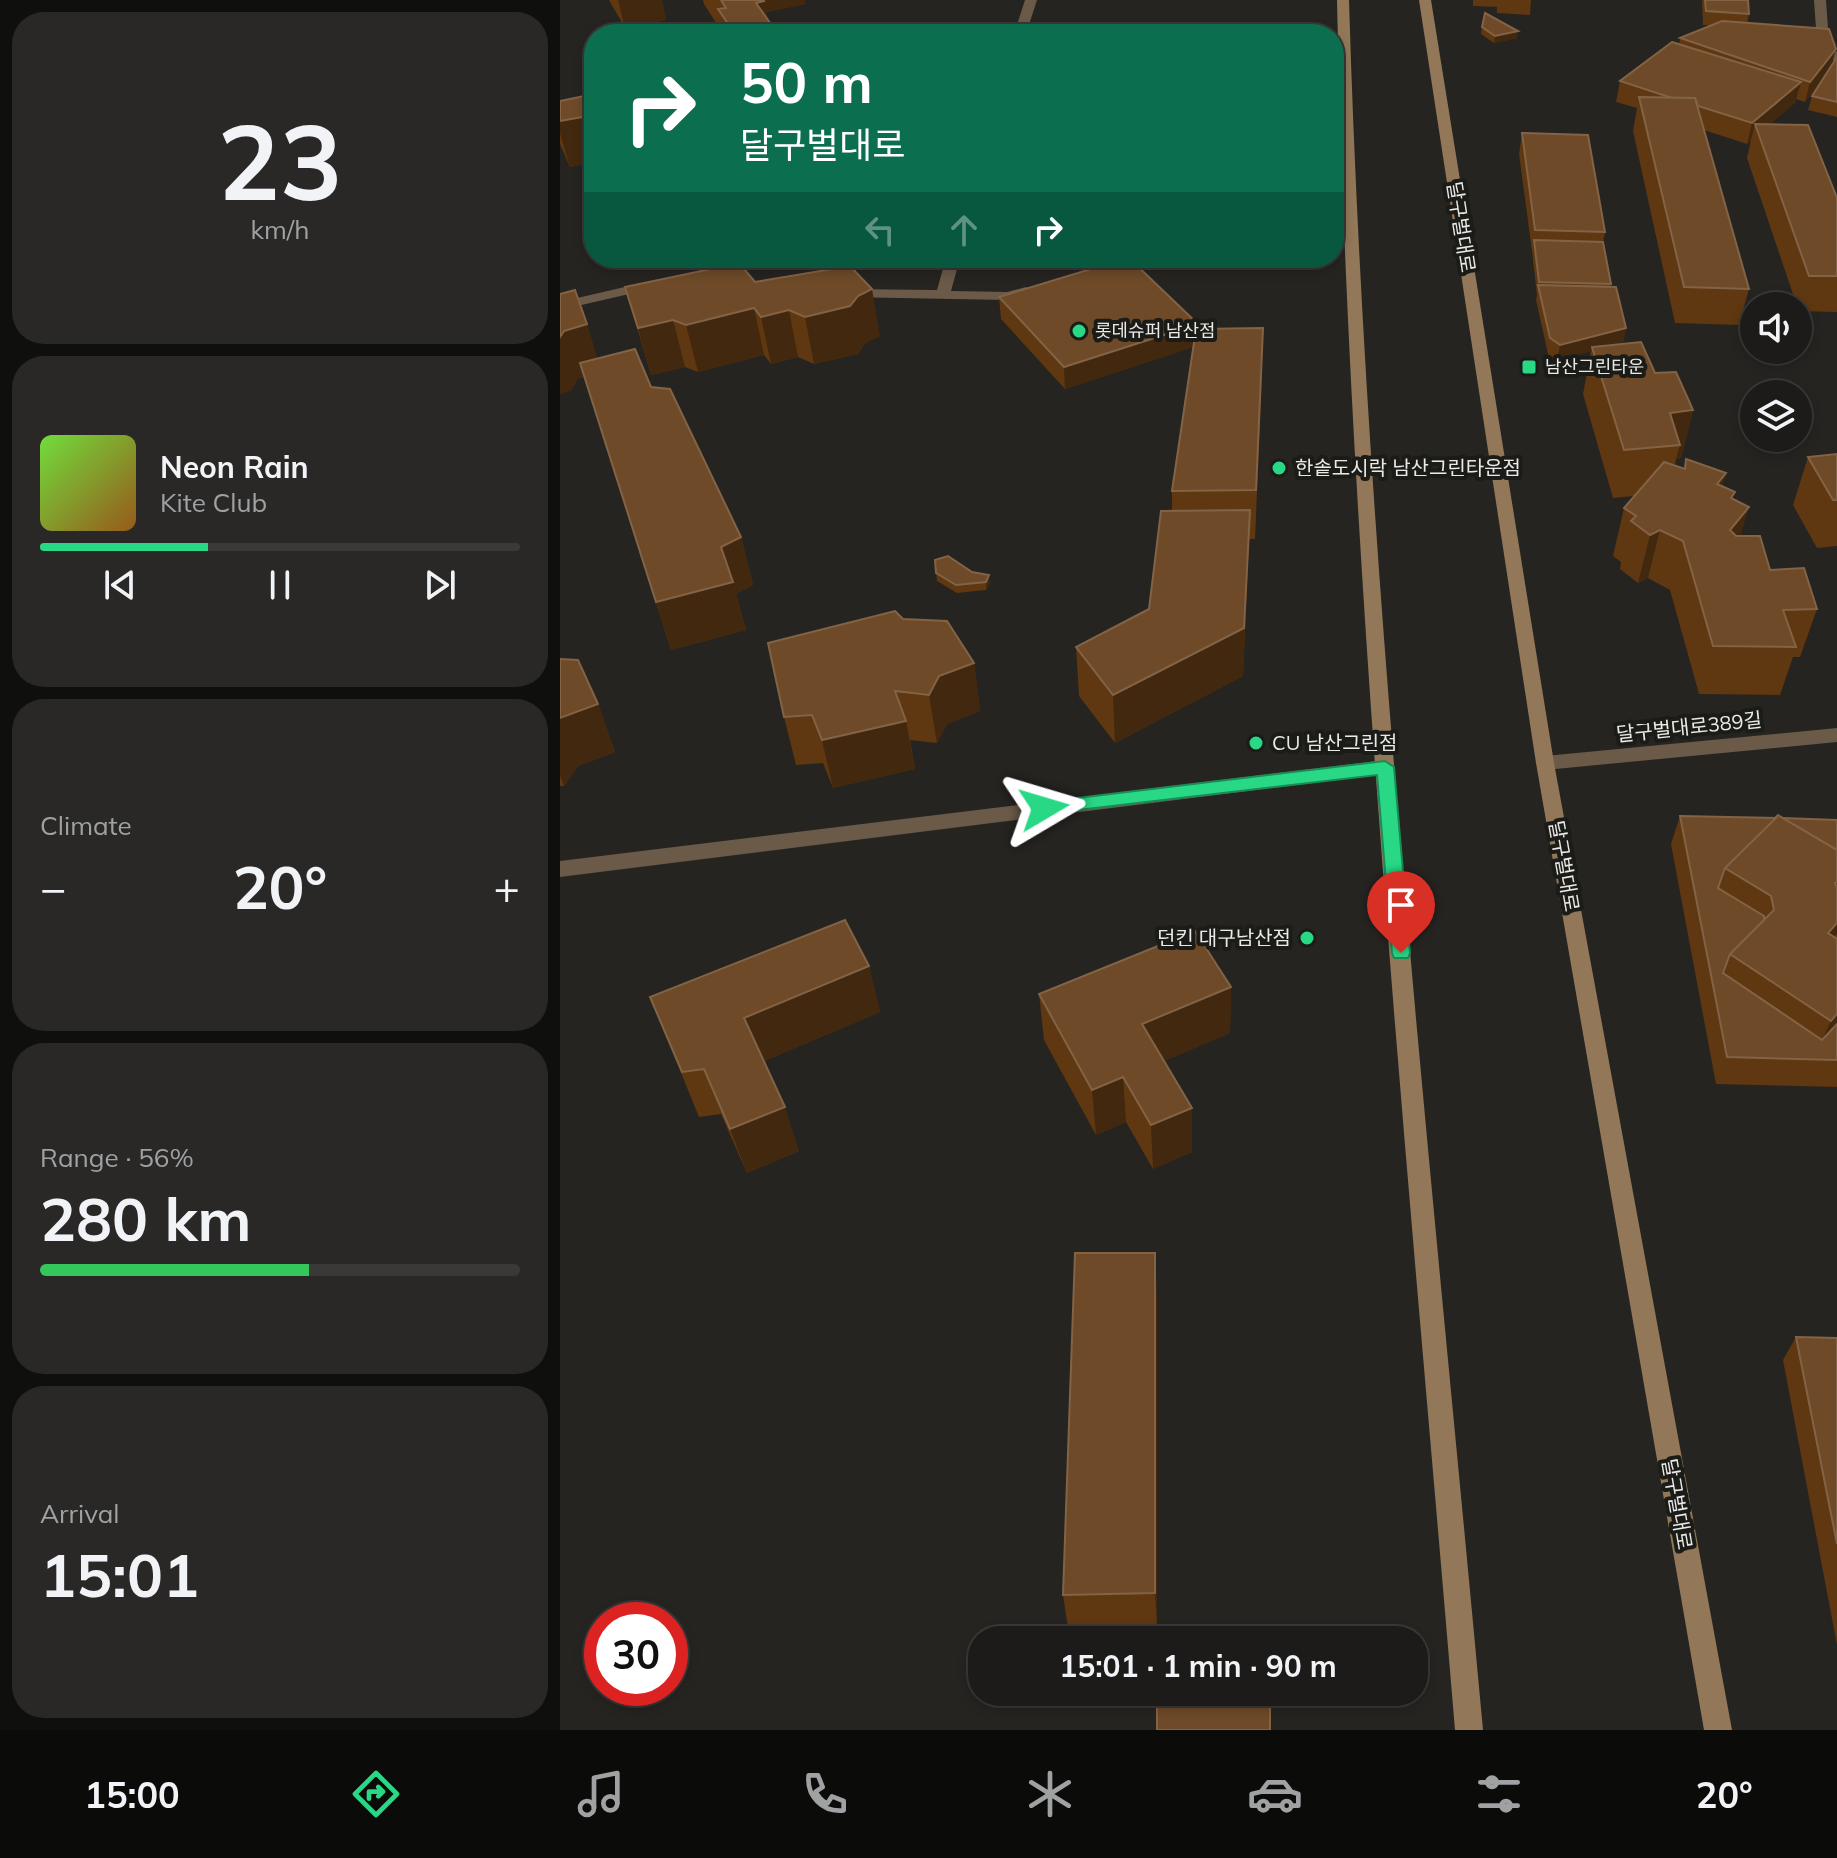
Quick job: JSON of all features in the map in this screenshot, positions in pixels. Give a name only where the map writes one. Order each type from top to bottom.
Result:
[{"type":"main road","points":[[1343,0],[1343,24]]},
{"type":"main road","name":"달구벌대로","points":[[1425,0],[1545,763],[1718,1730]]},
{"type":"main road","points":[[1344,243],[1385,767],[1469,1730]]},
{"type":"street","points":[[1023,24],[1031,0]]},
{"type":"street","points":[[1820,0],[1823,43],[1837,60]]},
{"type":"street","points":[[943,294],[950,268]]},
{"type":"street","points":[[1098,271],[1109,268]]},
{"type":"street","points":[[833,293],[1007,296],[1036,288]]},
{"type":"street","points":[[560,306],[629,290],[660,291]]},
{"type":"street","name":"달구벌대로389길","points":[[1545,763],[1837,735]]},
{"type":"street","points":[[560,869],[1385,767]]},
{"type":"building","points":[[721,0],[763,0],[756,3],[771,24],[728,24],[718,9],[726,8]]},
{"type":"building","points":[[1705,0],[1748,0],[1749,14],[1706,11]]},
{"type":"building","points":[[1485,13],[1518,31],[1495,36],[1482,27]]},
{"type":"building","points":[[1722,21],[1829,29],[1836,49],[1810,82],[1680,38]]},
{"type":"building","points":[[1672,42],[1801,82],[1752,123],[1698,106],[1695,98],[1672,98],[1620,81]]},
{"type":"building","points":[[1837,57],[1837,102],[1812,96]]},
{"type":"building","points":[[584,96],[584,117],[560,121],[560,101]]},
{"type":"building","points":[[1639,97],[1695,98],[1749,289],[1684,287]]},
{"type":"building","points":[[1755,124],[1808,125],[1837,198],[1837,276],[1809,276]]},
{"type":"building","points":[[1522,133],[1588,135],[1605,232],[1535,230]]},
{"type":"building","points":[[1534,240],[1603,242],[1611,284],[1539,282]]},
{"type":"building","points":[[715,268],[743,268],[755,282],[852,268],[872,289],[858,296],[850,306],[805,317],[789,310],[761,317],[754,308],[686,325],[673,320],[638,328],[625,287]]},
{"type":"building","points":[[1096,268],[1139,268],[1198,324],[1064,367],[999,297]]},
{"type":"building","points":[[1538,285],[1616,287],[1626,328],[1560,345],[1550,338]]},
{"type":"building","points":[[575,290],[587,324],[564,331],[560,337],[560,294]]},
{"type":"building","points":[[1263,328],[1256,490],[1172,491],[1196,329]]},
{"type":"building","points":[[1641,342],[1655,373],[1676,372],[1693,410],[1670,413],[1680,445],[1624,450],[1592,347]]},
{"type":"building","points":[[635,349],[651,387],[670,389],[741,537],[721,547],[733,582],[656,602],[580,363]]},
{"type":"building","points":[[1837,454],[1837,500],[1833,500],[1808,457]]},
{"type":"building","points":[[1686,459],[1726,473],[1717,484],[1735,492],[1731,498],[1749,507],[1730,530],[1736,536],[1760,536],[1770,570],[1804,568],[1817,609],[1783,610],[1796,647],[1713,646],[1683,541],[1660,530],[1650,535],[1631,521],[1636,516],[1624,508],[1664,462],[1685,469]]},
{"type":"building","points":[[1250,510],[1244,628],[1113,695],[1076,647],[1149,609],[1161,511]]},
{"type":"building","points":[[948,556],[972,572],[989,575],[986,582],[956,585],[936,573],[935,560]]},
{"type":"building","points":[[895,611],[903,619],[947,621],[974,663],[939,676],[929,695],[895,691],[906,721],[822,740],[812,715],[784,717],[768,643]]},
{"type":"building","points":[[560,659],[578,660],[598,704],[560,718]]},
{"type":"building","points":[[1778,815],[1837,850],[1837,923],[1828,933],[1837,939],[1837,1014],[1831,1021],[1730,954],[1774,910],[1771,896],[1725,868]]},
{"type":"building","points":[[1680,816],[1776,818],[1725,868],[1718,888],[1764,916],[1764,920],[1730,954],[1723,973],[1822,1040],[1837,1024],[1837,1060],[1727,1057]]},
{"type":"building","points":[[1783,818],[1837,820],[1837,850]]},
{"type":"building","points":[[845,920],[869,966],[744,1018],[785,1107],[730,1129],[704,1069],[682,1072],[650,997]]},
{"type":"building","points":[[1195,931],[1231,987],[1142,1024],[1192,1108],[1151,1125],[1123,1077],[1092,1090],[1039,994]]},
{"type":"building","points":[[1075,1253],[1155,1253],[1155,1593],[1063,1595]]},
{"type":"building","points":[[1796,1337],[1837,1338],[1837,1544]]},
{"type":"building","points":[[1157,1706],[1270,1706],[1270,1730],[1157,1730]]},
{"type":"place","name":"롯데슈퍼 남산점","points":[[1079,331]]},
{"type":"place","name":"남산그린타운","points":[[1529,367]]},
{"type":"place","name":"한솥도시락 남산그린타운점","points":[[1279,468]]},
{"type":"place","name":"CU 남산그린점","points":[[1256,743]]},
{"type":"place","name":"던킨 대구남산점","points":[[1307,938]]},
{"type":"route","points":[[1044,808],[1385,767],[1401,953]]}]
